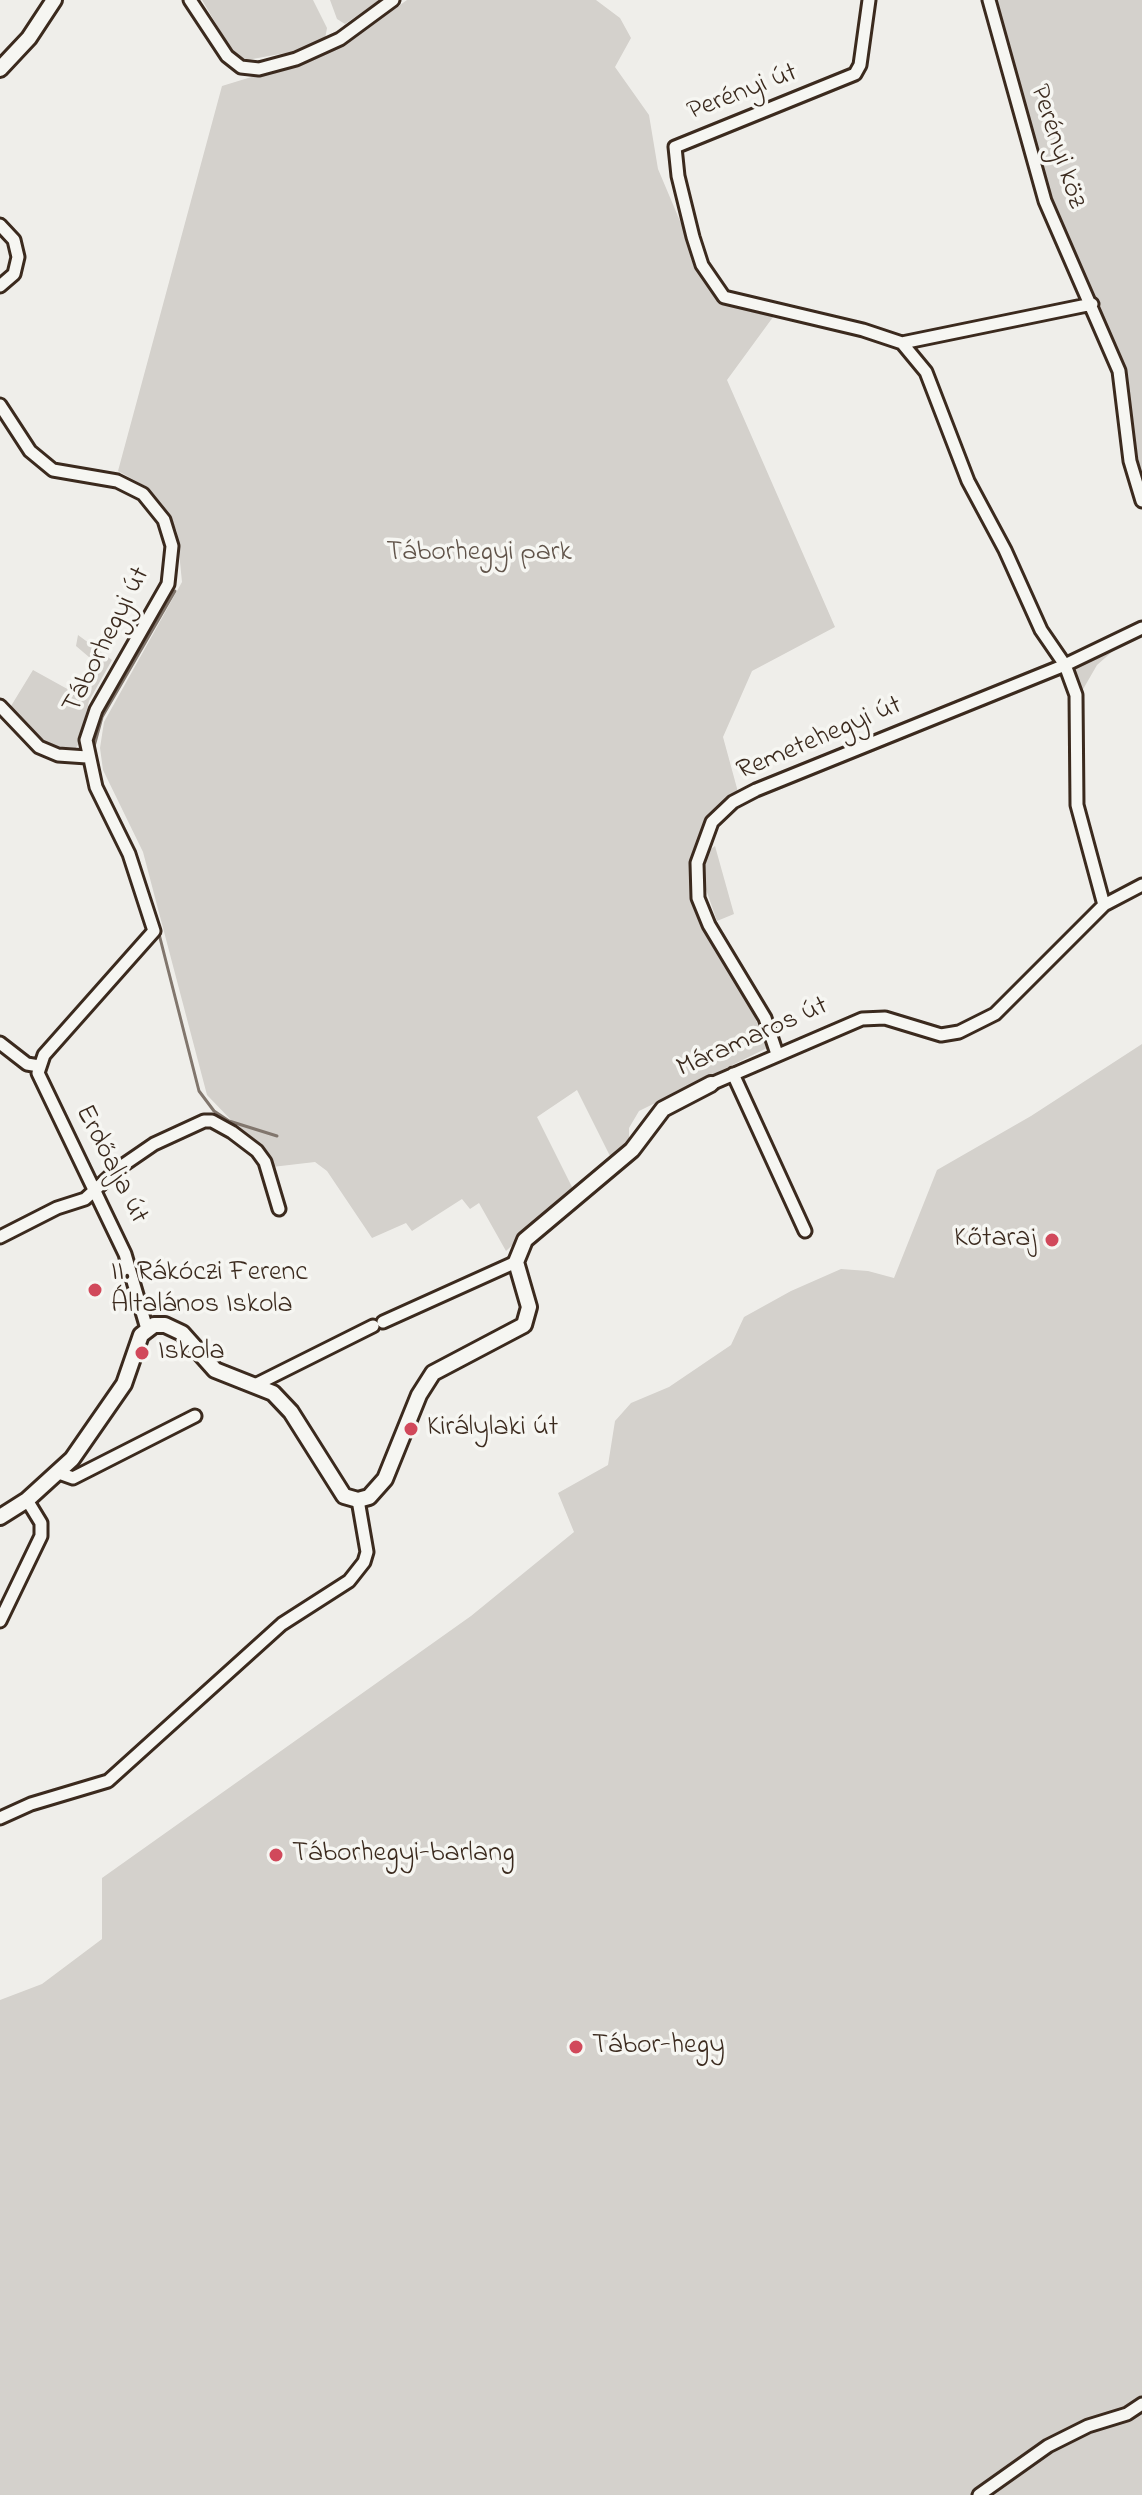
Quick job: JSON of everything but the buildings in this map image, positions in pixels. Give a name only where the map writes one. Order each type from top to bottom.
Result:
[{"type":"street","points":[[0,69],[29,38],[54,0]]},
{"type":"street","points":[[190,0],[227,56],[241,67],[259,69],[296,59],[340,39],[393,0]]},
{"type":"street","name":"Perényi út","points":[[869,0],[860,65],[855,74],[675,147],[675,160],[702,265],[724,297],[863,330],[902,343]]},
{"type":"street","name":"Perényi köz","points":[[989,0],[1045,201],[1119,371],[1130,461],[1142,501]]},
{"type":"street","points":[[0,225],[14,240],[18,257],[14,274],[0,286]]},
{"type":"street","points":[[1092,304],[902,343],[933,385],[943,422],[968,481],[1005,550],[1041,630],[1065,665],[1076,695],[1077,805],[1104,905]]},
{"type":"street","name":"Táborhegyi út","points":[[0,405],[23,442],[44,464],[64,474],[109,479],[135,488],[158,510],[170,533],[173,559],[168,584],[90,723],[87,757],[96,787],[129,854],[153,924],[151,936],[44,1055],[39,1066]]},
{"type":"street","name":"Remetehegyi út","points":[[777,1054],[765,1018],[709,925],[698,898],[697,863],[709,828],[726,808],[756,790],[1065,665],[1142,628]]},
{"type":"street","points":[[0,706],[39,747],[58,755],[87,757]]},
{"type":"street","name":"Máramaros út","points":[[516,1262],[525,1240],[632,1150],[663,1109],[777,1054],[862,1019],[885,1018],[941,1035],[959,1032],[995,1014],[1104,905],[1142,885]]},
{"type":"street","points":[[0,1043],[27,1064],[39,1066]]},
{"type":"street","name":"Erdőalja út","points":[[39,1066],[42,1088],[134,1274],[147,1329]]},
{"type":"street","points":[[733,1074],[805,1231]]},
{"type":"street","points":[[0,1237],[57,1208],[85,1199],[119,1168],[154,1144],[204,1121],[212,1121],[249,1144],[265,1162],[279,1209]]},
{"type":"street","points":[[0,1517],[27,1500],[59,1473],[112,1404],[124,1384],[141,1335],[154,1325],[173,1326],[215,1370],[257,1384],[283,1402],[339,1489],[350,1500],[358,1500],[378,1490],[385,1479],[419,1395],[433,1373],[524,1325],[529,1307],[516,1262],[378,1324],[257,1384]]},
{"type":"street","points":[[59,1473],[73,1478],[195,1416]]},
{"type":"street","points":[[0,1621],[41,1536],[41,1523],[27,1500]]},
{"type":"street","points":[[0,1818],[25,1806],[108,1781],[282,1624],[349,1581],[364,1562],[367,1552],[358,1500]]},
{"type":"street","points":[[979,2495],[1048,2446],[1088,2426],[1127,2414],[1142,2404]]},
{"type":"green space","points":[[202,0],[313,0],[327,28],[325,39],[291,52],[247,60],[237,56],[229,46]]},
{"type":"green space","points":[[330,0],[380,0],[345,24],[337,19]]},
{"type":"green space","name":"Táborhegyi park","points":[[407,0],[596,0],[620,18],[631,38],[615,67],[649,115],[658,169],[699,266],[722,300],[776,313],[727,380],[835,627],[752,671],[723,737],[738,792],[723,801],[705,819],[689,862],[696,902],[754,1015],[767,1048],[639,1111],[629,1128],[629,1141],[610,1156],[577,1090],[537,1117],[573,1189],[506,1251],[479,1203],[470,1209],[462,1199],[412,1231],[406,1223],[372,1238],[327,1171],[315,1162],[272,1167],[207,1095],[143,852],[103,770],[100,748],[104,722],[182,582],[177,532],[170,516],[147,487],[118,471],[222,86],[310,59],[353,39]]},
{"type":"green space","points":[[993,0],[1142,0],[1142,482],[1121,355],[1047,196]]},
{"type":"green space","points":[[78,635],[112,660],[89,701],[78,745],[74,750],[58,750],[38,741],[20,723],[11,706],[33,670],[71,691],[82,684],[96,663],[76,646]]},
{"type":"green space","points":[[1121,644],[1097,665],[1082,691],[1073,672],[1077,664]]},
{"type":"green space","points":[[715,846],[734,914],[717,921],[703,881],[706,853]]},
{"type":"green space","points":[[1142,1044],[1142,2495],[0,2495],[0,2000],[42,1984],[102,1939],[102,1878],[471,1616],[574,1532],[558,1493],[608,1465],[615,1421],[631,1403],[669,1387],[731,1345],[744,1317],[791,1291],[841,1269],[868,1271],[894,1278],[937,1170],[1031,1116]]},
{"type":"waterway","points":[[93,750],[102,717],[175,591]]},
{"type":"waterway","points":[[100,781],[133,850]]},
{"type":"waterway","points":[[136,857],[142,877]]},
{"type":"waterway","points":[[158,930],[199,1091],[214,1111],[229,1121],[277,1136]]},
{"type":"place","name":"Kőtaraj","points":[[1052,1240]]},
{"type":"place","name":"II. Rákóczi Ferenc Általános Iskola","points":[[95,1290]]},
{"type":"place","name":"Iskola","points":[[142,1353]]},
{"type":"place","name":"Királylaki út","points":[[411,1429]]},
{"type":"place","name":"Táborhegyi-barlang","points":[[276,1855]]},
{"type":"place","name":"Tábor-hegy","points":[[576,2047]]}]
